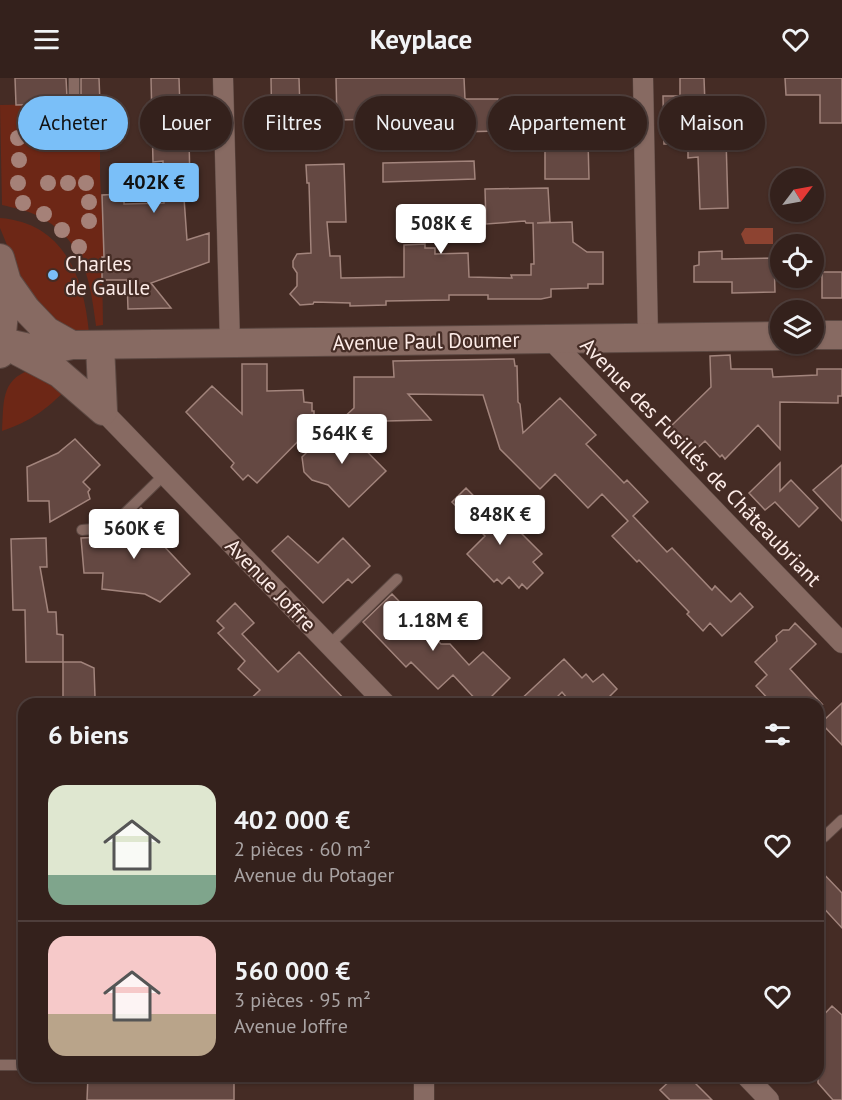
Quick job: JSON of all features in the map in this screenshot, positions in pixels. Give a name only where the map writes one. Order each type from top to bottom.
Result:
[{"type":"street","points":[[223,78],[230,344]]},
{"type":"street","points":[[642,78],[648,338]]},
{"type":"street","points":[[3,270],[26,309],[47,331],[86,345],[103,411]]},
{"type":"street","points":[[3,270],[1,346],[59,373],[103,411]]},
{"type":"street","points":[[824,335],[842,335]]},
{"type":"street","name":"Avenue Paul Doumer","points":[[1,346],[43,351],[86,345],[770,336]]},
{"type":"street","name":"Avenue des Fusillés de Châteaubriant","points":[[550,339],[842,643]]},
{"type":"street","name":"Avenue Joffre","points":[[103,411],[380,698]]},
{"type":"street","points":[[424,1082],[424,1100]]},
{"type":"street","points":[[752,1082],[769,1100]]},
{"type":"lane","points":[[74,78],[74,94]]},
{"type":"lane","points":[[82,530],[104,528],[116,522],[164,475]]},
{"type":"lane","points":[[329,645],[397,579]]},
{"type":"lane","points":[[824,837],[842,820]]},
{"type":"lane","points":[[0,1065],[18,1065]]},
{"type":"shaded area","points":[[0,105],[18,105],[18,150],[100,150],[104,257],[102,257],[103,325],[96,326],[91,293],[82,262],[66,236],[38,216],[2,205]]},
{"type":"shaded area","points":[[0,218],[22,222],[40,230],[67,256],[82,292],[89,333],[62,330],[26,291],[0,228]]},
{"type":"shaded area","points":[[745,228],[773,228],[773,234],[770,234],[770,244],[745,244],[741,234]]},
{"type":"shaded area","points":[[30,370],[68,388],[38,414],[2,431],[4,402],[8,387],[20,374]]},
{"type":"building","points":[[15,78],[66,78],[67,96],[18,96],[18,105],[16,105]]},
{"type":"building","points":[[81,78],[99,78],[100,96],[81,96]]},
{"type":"building","points":[[151,78],[179,78],[180,96],[151,96]]},
{"type":"building","points":[[271,78],[299,78],[300,96],[271,96]]},
{"type":"building","points":[[336,78],[464,78],[465,96],[355,96],[355,120],[343,120],[343,96],[336,96]]},
{"type":"building","points":[[680,78],[704,78],[705,96],[680,96]]},
{"type":"building","points":[[785,78],[842,78],[842,123],[820,123],[820,95],[786,95]]},
{"type":"building","points":[[476,99],[488,99],[488,131],[476,132]]},
{"type":"building","points":[[153,150],[189,150],[190,183],[183,184],[187,240],[209,233],[209,262],[151,283],[171,308],[128,309],[127,280],[102,280],[102,257],[104,257],[102,195],[124,194],[124,204],[164,203],[163,161],[153,162]]},
{"type":"building","points":[[545,150],[588,150],[589,179],[545,179]]},
{"type":"building","points":[[688,150],[726,150],[728,208],[700,209],[698,157],[688,158]]},
{"type":"building","points":[[474,161],[475,179],[383,182],[383,163]]},
{"type":"building","points":[[344,164],[346,222],[327,222],[330,256],[340,256],[341,278],[404,277],[404,245],[425,244],[425,248],[435,248],[435,254],[468,253],[469,277],[512,278],[511,275],[531,275],[531,264],[534,264],[533,223],[525,221],[486,224],[485,189],[548,188],[550,222],[537,223],[572,222],[573,242],[587,252],[603,252],[603,284],[588,284],[588,288],[551,289],[551,297],[541,299],[488,299],[488,295],[449,295],[449,300],[386,301],[386,305],[350,306],[350,303],[314,302],[300,305],[290,294],[297,286],[297,273],[293,267],[293,261],[297,254],[311,253],[309,183],[307,183],[306,165]]},
{"type":"building","points":[[722,251],[722,259],[770,258],[770,288],[775,288],[775,292],[732,293],[732,282],[694,282],[694,266],[699,265],[699,252]]},
{"type":"building","points":[[824,272],[842,272],[842,298],[822,298]]},
{"type":"building","points":[[730,355],[731,369],[772,369],[773,377],[817,375],[817,369],[842,369],[842,396],[838,396],[838,403],[780,402],[780,449],[758,425],[725,459],[722,455],[720,457],[705,441],[691,454],[667,430],[711,387],[710,356]]},
{"type":"building","points":[[514,359],[515,366],[517,366],[518,402],[523,433],[560,398],[596,435],[586,444],[624,483],[627,480],[648,502],[633,516],[667,552],[672,548],[712,590],[715,586],[731,602],[740,593],[753,607],[722,636],[710,623],[703,631],[687,614],[689,612],[639,560],[637,562],[612,536],[628,521],[602,494],[588,508],[555,474],[540,489],[500,449],[483,395],[408,394],[431,420],[339,422],[354,408],[354,377],[394,377],[393,361]]},
{"type":"building","points":[[242,364],[267,364],[267,391],[303,390],[304,402],[312,403],[312,411],[314,411],[314,425],[257,483],[248,475],[243,480],[231,467],[234,463],[186,412],[212,386],[242,414]]},
{"type":"building","points":[[338,422],[386,471],[349,507],[328,485],[312,480],[304,472],[302,457]]},
{"type":"building","points":[[75,439],[100,465],[83,482],[90,489],[88,492],[90,499],[50,522],[49,501],[28,501],[27,467],[58,453]]},
{"type":"building","points":[[780,463],[780,491],[791,480],[818,508],[799,527],[775,502],[765,510],[749,493]]},
{"type":"building","points":[[842,465],[842,521],[813,490]]},
{"type":"building","points":[[466,488],[502,525],[508,520],[542,554],[533,562],[543,573],[527,589],[522,584],[519,588],[509,577],[502,584],[497,579],[494,582],[467,554],[485,536],[452,502]]},
{"type":"building","points":[[141,508],[153,520],[148,525],[163,541],[161,543],[190,574],[160,602],[145,594],[102,589],[103,573],[84,573],[81,538],[106,537],[121,527]]},
{"type":"building","points":[[288,536],[318,563],[343,538],[370,566],[352,583],[348,579],[323,603],[272,551]]},
{"type":"building","points":[[46,538],[47,567],[40,567],[48,612],[56,612],[57,634],[63,635],[63,662],[26,662],[25,610],[13,610],[11,539]]},
{"type":"building","points":[[392,594],[441,644],[450,644],[469,665],[483,652],[510,678],[490,698],[474,698],[453,675],[438,689],[411,662],[406,667],[363,622]]},
{"type":"building","points":[[235,603],[254,623],[242,634],[278,672],[299,652],[343,698],[251,698],[260,690],[238,669],[245,661],[218,633],[224,628],[217,621]]},
{"type":"building","points":[[795,623],[816,644],[790,669],[817,698],[767,698],[756,686],[767,675],[755,662],[777,641],[776,636],[783,630],[789,630]]},
{"type":"building","points":[[564,659],[582,678],[586,674],[593,682],[603,674],[617,689],[608,698],[567,698],[562,692],[556,698],[522,698]]},
{"type":"building","points":[[63,662],[81,662],[94,668],[95,697],[63,698]]},
{"type":"building","points":[[842,703],[842,745],[824,726],[824,720]]},
{"type":"building","points":[[824,874],[842,893],[842,928],[824,908]]},
{"type":"building","points":[[832,1006],[842,1015],[842,1100],[833,1100],[818,1083],[824,1082],[824,1015]]},
{"type":"building","points":[[88,1082],[234,1082],[234,1100],[87,1100]]},
{"type":"building","points":[[669,1082],[694,1082],[712,1100],[670,1100],[660,1090]]},
{"type":"place","name":"Charles de Gaulle","points":[[53,275]]}]
